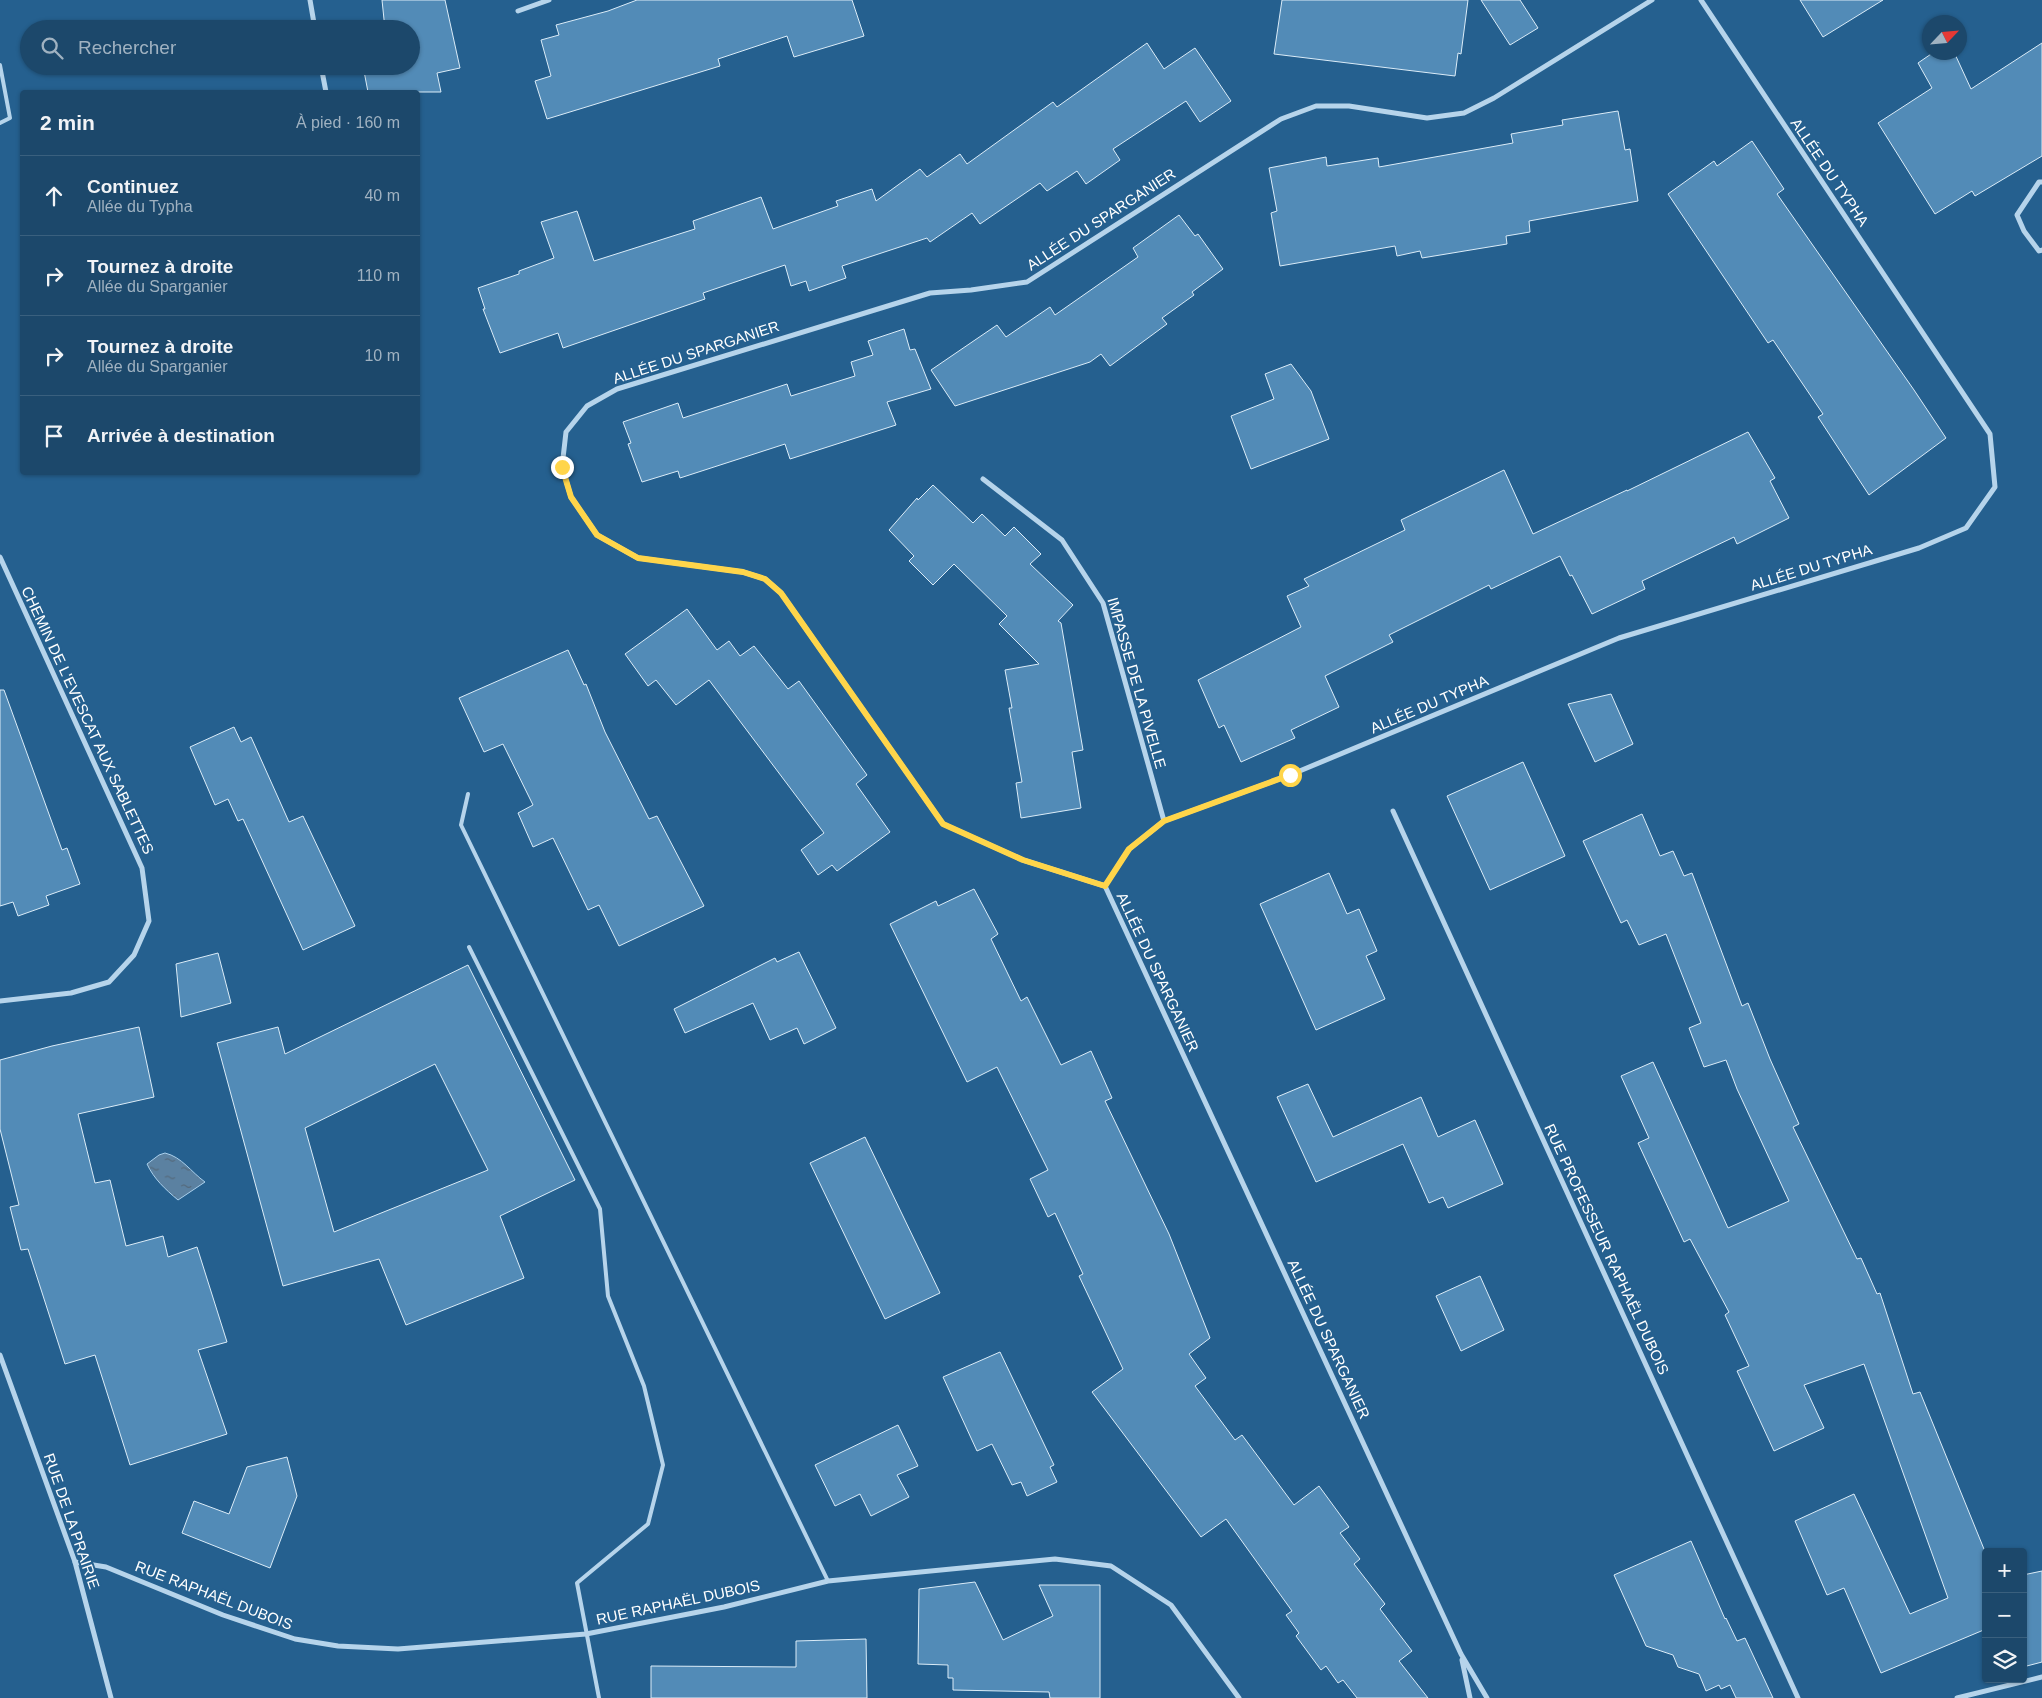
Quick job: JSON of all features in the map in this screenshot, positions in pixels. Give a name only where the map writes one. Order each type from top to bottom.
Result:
[{"type":"street","points":[[310,0],[313,20]]},
{"type":"street","points":[[518,11],[548,0]]},
{"type":"street","name":"ALLÉE DU SPARGANIER","points":[[1487,1698],[1461,1654],[1105,886],[1023,860],[943,824],[781,593],[765,579],[743,572],[638,558],[597,535],[571,497],[562,467],[566,432],[587,406],[616,389],[930,293],[971,290],[1027,282],[1281,119],[1316,106],[1349,106],[1427,118],[1464,114],[1494,98],[1652,0]]},
{"type":"street","name":"ALLÉE DU TYPHA","points":[[1105,886],[1129,849],[1164,821],[1290,775],[1619,638],[1919,548],[1966,528],[1995,487],[1990,434],[1701,0]]},
{"type":"street","points":[[323,75],[326,90]]},
{"type":"street","points":[[2042,182],[2039,182],[2017,215],[2024,231],[2039,251],[2042,250]]},
{"type":"street","name":"IMPASSE DE LA PIVELLE","points":[[983,480],[1062,540],[1103,603],[1164,821]]},
{"type":"street","name":"CHEMIN DE L'EVESCAT AUX SABLETTES","points":[[0,557],[142,868],[149,921],[134,955],[109,982],[71,993],[0,1001]]},
{"type":"street","name":"RUE PROFESSEUR RAPHAËL DUBOIS","points":[[1393,811],[1798,1698]]},
{"type":"street","name":"RUE DE LA PRAIRIE","points":[[0,1355],[75,1562],[111,1698]]},
{"type":"street","name":"RUE RAPHAËL DUBOIS","points":[[75,1562],[106,1567],[223,1615],[295,1639],[338,1646],[398,1649],[586,1634],[724,1607],[828,1581],[1055,1560],[1111,1566],[1171,1604],[1239,1698]]},
{"type":"street","name":"ALLÉE DU SPARGANIER","points":[[1461,1654],[1470,1698]]},
{"type":"street","points":[[1957,1698],[2042,1677]]},
{"type":"lane","points":[[0,65],[10,118],[0,123]]},
{"type":"lane","points":[[468,794],[462,824],[828,1581]]},
{"type":"lane","points":[[469,947],[600,1209],[608,1296],[644,1386],[663,1464],[648,1524],[577,1583],[599,1698]]},
{"type":"water","points":[[165,1153],[181,1161],[205,1182],[178,1200],[160,1184],[147,1164]]},
{"type":"building","points":[[382,0],[445,0],[460,68],[437,73],[441,92],[368,90],[365,75],[420,75],[420,20],[384,20]]},
{"type":"building","points":[[637,0],[852,0],[864,36],[794,57],[787,36],[718,59],[720,66],[547,119],[535,81],[551,76],[541,40],[559,35],[556,25],[608,11]]},
{"type":"building","points":[[1282,0],[1468,0],[1461,54],[1458,53],[1455,76],[1274,54]]},
{"type":"building","points":[[1481,0],[1520,0],[1538,28],[1510,45]]},
{"type":"building","points":[[1800,0],[1883,0],[1823,37]]},
{"type":"building","points":[[1147,43],[1164,69],[1195,48],[1231,101],[1200,122],[1186,101],[1113,149],[1120,160],[1086,184],[1077,171],[1047,191],[1040,183],[980,224],[972,213],[930,242],[927,238],[842,266],[846,278],[809,291],[806,281],[791,286],[785,265],[703,293],[705,299],[563,348],[558,333],[500,353],[483,309],[485,309],[478,288],[519,274],[519,271],[554,258],[541,222],[577,211],[594,261],[695,229],[693,221],[761,197],[773,229],[838,206],[836,201],[872,189],[876,201],[920,169],[927,177],[960,154],[967,164],[1053,102],[1057,107]]},
{"type":"building","points":[[2042,43],[2042,156],[1975,196],[1972,191],[1935,214],[1878,123],[1932,88],[1918,63],[1922,60],[1958,60],[1971,89]]},
{"type":"building","points":[[1618,111],[1625,150],[1630,149],[1638,201],[1529,221],[1530,232],[1506,236],[1507,244],[1422,258],[1420,251],[1397,256],[1395,246],[1280,266],[1271,213],[1277,211],[1269,168],[1326,157],[1327,166],[1378,158],[1379,167],[1513,143],[1511,134],[1563,125],[1562,120]]},
{"type":"building","points":[[1752,141],[1784,189],[1777,194],[1946,438],[1869,495],[1818,417],[1823,414],[1773,340],[1768,343],[1668,194],[1714,161],[1717,166]]},
{"type":"building","points":[[1179,215],[1195,236],[1198,234],[1223,269],[1192,292],[1194,295],[1162,318],[1167,324],[1110,366],[1101,354],[1090,362],[955,406],[931,370],[997,325],[1006,337],[1050,307],[1055,315],[1138,257],[1133,248]]},
{"type":"building","points":[[904,329],[910,350],[915,349],[931,389],[887,402],[896,425],[790,459],[785,444],[680,478],[678,471],[642,482],[628,444],[631,443],[623,422],[678,403],[683,418],[787,384],[791,396],[855,376],[851,362],[873,355],[868,341]]},
{"type":"building","points":[[1291,364],[1311,391],[1329,439],[1251,469],[1231,416],[1274,399],[1265,374]]},
{"type":"building","points":[[1748,432],[1775,478],[1770,481],[1789,518],[1737,544],[1734,537],[1642,581],[1645,589],[1592,614],[1560,556],[1491,589],[1489,585],[1389,635],[1393,642],[1325,676],[1339,707],[1291,730],[1295,738],[1241,762],[1224,725],[1219,728],[1198,680],[1301,627],[1287,596],[1309,586],[1304,579],[1405,530],[1401,520],[1504,470],[1533,534]]},
{"type":"building","points":[[933,485],[973,523],[982,514],[1005,536],[1014,527],[1041,554],[1030,564],[1073,605],[1058,621],[1061,623],[1083,750],[1072,752],[1081,808],[1021,818],[1016,783],[1022,782],[1009,708],[1012,708],[1005,670],[1039,664],[999,624],[1007,616],[954,564],[933,585],[909,561],[914,556],[889,530],[917,498],[918,500]]},
{"type":"building","points":[[687,609],[717,650],[729,641],[740,656],[754,646],[788,689],[799,681],[867,775],[856,784],[890,832],[837,871],[832,865],[818,875],[801,850],[824,833],[709,680],[676,705],[656,680],[648,686],[625,654]]},
{"type":"building","points":[[568,650],[584,685],[586,684],[605,732],[649,819],[657,816],[704,906],[619,946],[599,905],[588,910],[553,838],[533,847],[518,813],[533,805],[503,744],[484,752],[459,698]]},
{"type":"building","points":[[0,690],[4,690],[62,850],[67,848],[80,884],[46,896],[49,905],[18,916],[13,902],[0,906]]},
{"type":"building","points":[[1611,694],[1633,744],[1595,762],[1568,704]]},
{"type":"building","points":[[234,727],[241,742],[251,737],[289,822],[303,816],[355,926],[303,950],[243,819],[238,821],[228,799],[215,805],[190,747]]},
{"type":"building","points":[[1523,762],[1565,856],[1490,890],[1447,796]]},
{"type":"building","points":[[1642,814],[1660,856],[1673,851],[1684,876],[1692,873],[1742,1006],[1748,1003],[1799,1124],[1793,1127],[1857,1259],[1861,1258],[1877,1294],[1880,1293],[1913,1394],[1920,1392],[1984,1548],[1982,1548],[1982,1631],[1881,1673],[1844,1588],[1827,1595],[1795,1521],[1854,1494],[1910,1614],[1948,1598],[1864,1364],[1804,1385],[1824,1428],[1774,1451],[1737,1371],[1749,1366],[1725,1315],[1729,1312],[1690,1239],[1684,1242],[1638,1143],[1649,1138],[1621,1076],[1653,1062],[1728,1228],[1789,1201],[1737,1089],[1726,1060],[1704,1067],[1689,1028],[1701,1023],[1666,934],[1639,945],[1627,920],[1621,923],[1583,841]]},
{"type":"building","points":[[1329,873],[1347,914],[1359,909],[1377,951],[1366,956],[1385,999],[1316,1030],[1260,904]]},
{"type":"building","points":[[974,889],[998,934],[991,939],[1021,1001],[1027,997],[1061,1065],[1091,1051],[1112,1098],[1105,1101],[1169,1234],[1210,1338],[1189,1354],[1206,1378],[1195,1386],[1235,1440],[1242,1435],[1294,1505],[1319,1486],[1349,1527],[1340,1533],[1360,1559],[1354,1564],[1385,1604],[1380,1609],[1412,1651],[1399,1661],[1428,1698],[1357,1698],[1343,1680],[1338,1683],[1326,1666],[1321,1670],[1296,1636],[1299,1633],[1286,1615],[1292,1611],[1226,1519],[1201,1537],[1092,1392],[1123,1369],[1079,1276],[1083,1274],[1055,1213],[1048,1217],[1030,1179],[1048,1170],[997,1067],[967,1082],[890,924],[936,901],[938,906]]},
{"type":"building","points":[[799,952],[836,1028],[804,1044],[797,1028],[770,1040],[753,1003],[685,1033],[674,1009],[775,958],[777,962]]},
{"type":"building","points":[[218,953],[231,1003],[181,1017],[176,964]]},
{"type":"building","points":[[468,965],[575,1180],[500,1216],[524,1278],[406,1325],[379,1259],[283,1286],[217,1043],[278,1027],[285,1054]],"holes":[[[435,1064],[488,1170],[334,1232],[305,1128]]]},
{"type":"building","points":[[139,1027],[154,1097],[78,1114],[95,1183],[110,1180],[126,1246],[163,1236],[168,1257],[197,1247],[227,1342],[198,1350],[227,1434],[130,1465],[95,1355],[65,1364],[28,1249],[21,1250],[10,1207],[19,1205],[0,1129],[0,1060],[52,1046]]},
{"type":"building","points":[[1308,1084],[1333,1137],[1421,1097],[1438,1137],[1475,1120],[1503,1184],[1448,1208],[1443,1197],[1429,1203],[1403,1144],[1316,1182],[1277,1097]]},
{"type":"building","points":[[865,1137],[940,1293],[885,1319],[810,1163]]},
{"type":"building","points":[[1480,1276],[1504,1330],[1461,1351],[1436,1296]]},
{"type":"building","points":[[1000,1352],[1054,1465],[1050,1467],[1057,1482],[1027,1496],[1021,1482],[1012,1485],[992,1444],[977,1451],[943,1377]]},
{"type":"building","points":[[898,1425],[918,1466],[897,1475],[909,1497],[871,1516],[860,1494],[835,1506],[815,1465]]},
{"type":"building","points":[[287,1457],[297,1496],[270,1568],[182,1533],[194,1501],[229,1514],[247,1467]]},
{"type":"building","points":[[1691,1541],[1725,1619],[1737,1641],[1745,1638],[1773,1698],[1736,1698],[1730,1685],[1721,1689],[1719,1685],[1706,1691],[1699,1674],[1678,1667],[1673,1655],[1646,1646],[1614,1575]]},
{"type":"building","points":[[2042,1571],[2042,1662],[2027,1666],[2027,1593],[2027,1574]]},
{"type":"building","points":[[975,1582],[1003,1640],[1053,1616],[1039,1585],[1100,1585],[1100,1698],[1050,1698],[1049,1692],[953,1690],[953,1678],[948,1678],[948,1665],[918,1664],[919,1589]]},
{"type":"building","points":[[866,1639],[867,1698],[651,1698],[651,1666],[796,1667],[796,1641]]},
{"type":"route","points":[[562,467],[571,497],[597,535],[638,558],[743,572],[765,579],[781,593],[943,824],[1023,860],[1105,886],[1129,849],[1164,821],[1290,775]]}]
